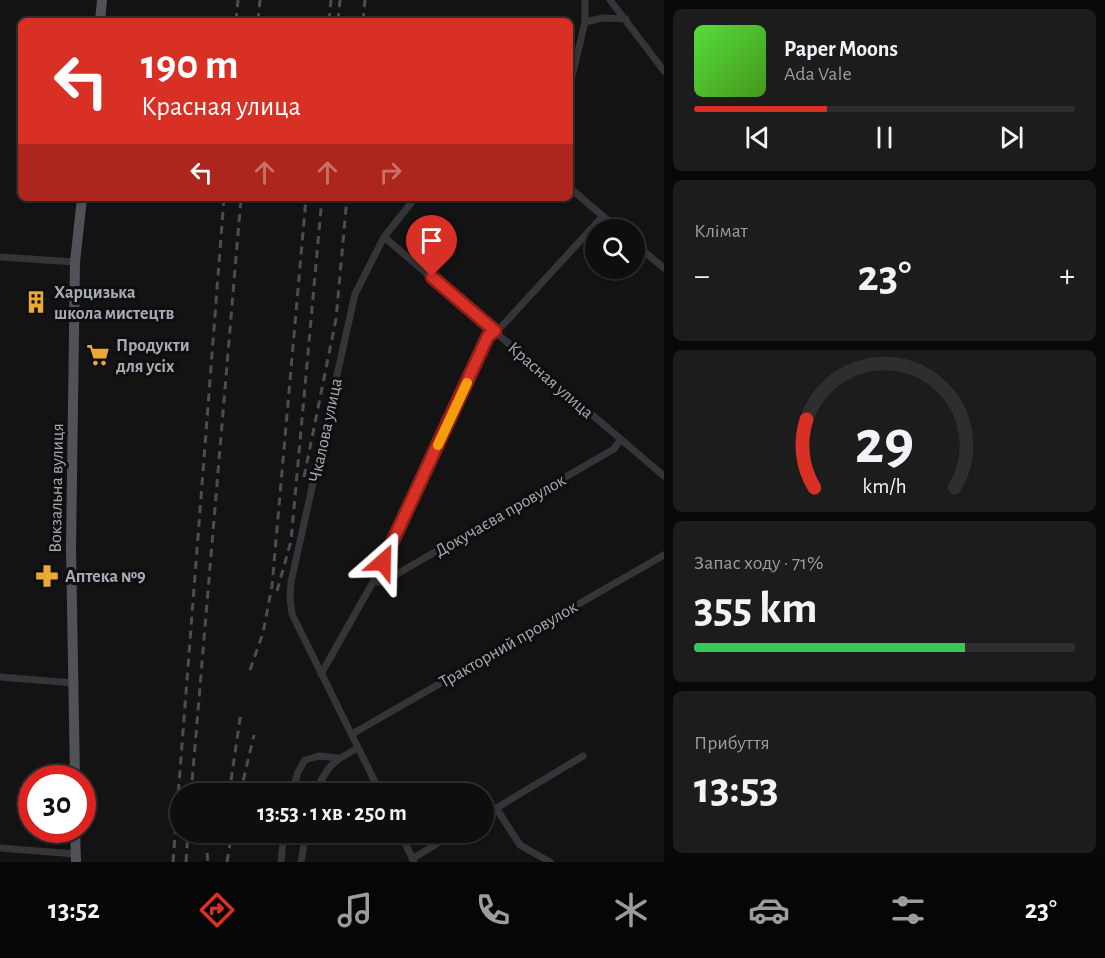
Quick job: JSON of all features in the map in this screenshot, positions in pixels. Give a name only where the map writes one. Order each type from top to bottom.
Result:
[{"type":"main road","points":[[100,18],[102,0]]},
{"type":"main road","name":"Вокзальна вулиця","points":[[75,765],[71,549],[75,262],[82,201]]},
{"type":"main road","points":[[75,843],[76,858]]},
{"type":"street","points":[[573,72],[585,22],[585,0]]},
{"type":"street","points":[[610,0],[664,71]]},
{"type":"street","points":[[585,22],[603,18],[626,19]]},
{"type":"street","points":[[573,191],[606,219]]},
{"type":"street","name":"Чкалова улица","points":[[376,783],[292,614],[291,582],[355,294],[384,237],[414,201]]},
{"type":"street","points":[[321,675],[373,582],[488,336],[603,216]]},
{"type":"street","name":"Красная улица","points":[[384,237],[664,476]]},
{"type":"street","points":[[645,252],[664,268]]},
{"type":"street","points":[[0,257],[75,262]]},
{"type":"street","name":"Докучаєва провулок","points":[[373,582],[383,582],[393,577],[614,449],[621,439]]},
{"type":"street","name":"Тракторний провулок","points":[[352,734],[664,555]]},
{"type":"street","points":[[0,677],[73,683]]},
{"type":"street","points":[[319,783],[326,769],[338,758],[358,748]]},
{"type":"street","points":[[550,862],[520,845],[496,808],[583,756]]},
{"type":"street","points":[[295,783],[298,772],[305,760],[310,757],[338,758]]},
{"type":"street","points":[[281,862],[284,843]]},
{"type":"street","points":[[301,862],[304,843]]},
{"type":"street","points":[[404,843],[413,861],[440,843]]},
{"type":"street","points":[[0,848],[76,858]]},
{"type":"railway","points":[[236,18],[238,0]]},
{"type":"railway","points":[[258,18],[260,0]]},
{"type":"railway","points":[[329,18],[331,0]]},
{"type":"railway","points":[[338,18],[340,0]]},
{"type":"railway","points":[[363,18],[365,0]]},
{"type":"railway","points":[[173,862],[224,201]]},
{"type":"railway","points":[[192,783],[241,201]]},
{"type":"railway","points":[[250,670],[263,633],[272,586],[306,201]]},
{"type":"railway","points":[[277,591],[291,541],[322,201]]},
{"type":"railway","points":[[304,477],[336,319],[347,201]]},
{"type":"railway","points":[[231,783],[241,712]]},
{"type":"railway","points":[[243,783],[254,735]]},
{"type":"railway","points":[[186,862],[187,843]]},
{"type":"railway","points":[[227,862],[230,843]]},
{"type":"railway","points":[[207,853],[208,862]]},
{"type":"slow traffic","points":[[438,445],[467,383]]},
{"type":"place","name":"Харцизька школа мистецтв","points":[[36,302]]},
{"type":"place","name":"Продукти для усіх","points":[[98,355]]},
{"type":"place","name":"Аптека №9","points":[[47,576]]},
{"type":"route","points":[[383,562],[488,336],[495,331],[432,277]]}]
